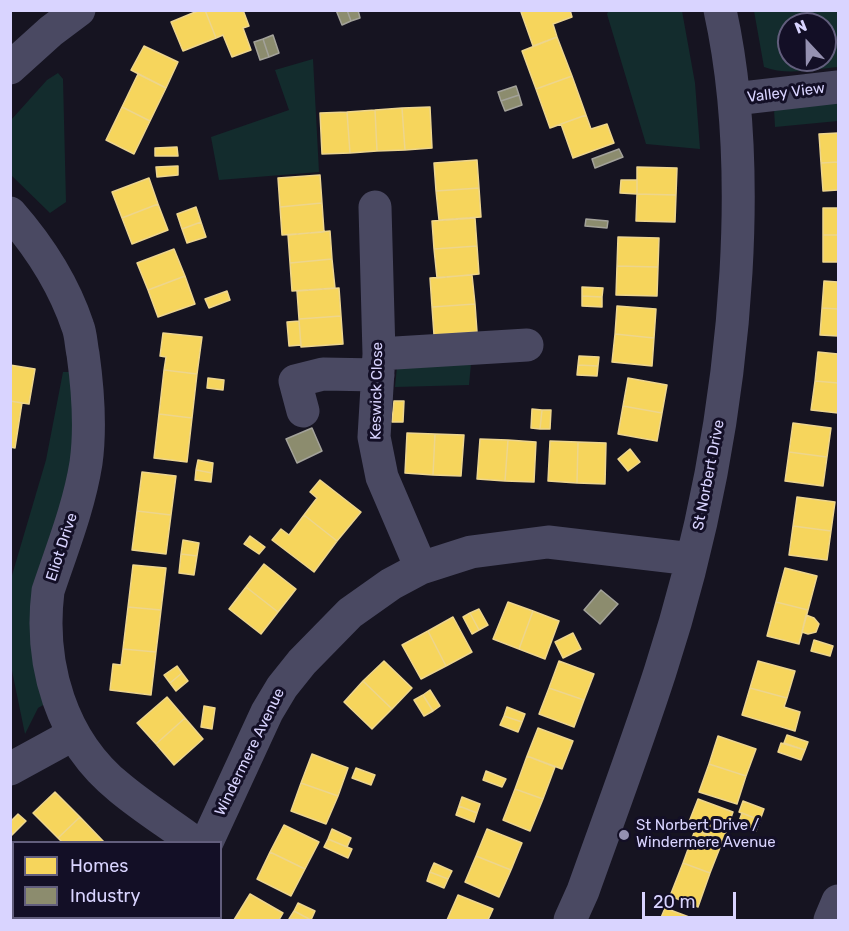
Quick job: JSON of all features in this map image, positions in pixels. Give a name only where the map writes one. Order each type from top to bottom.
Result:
[{"type":"street","points":[[10,68],[78,10]]},
{"type":"street","name":"St Norbert Drive","points":[[570,921],[583,891],[660,671],[692,559],[719,435],[733,323],[739,219],[734,99],[720,10]]},
{"type":"street","name":"Valley View","points":[[734,99],[838,87]]},
{"type":"street","name":"Keswick Close","points":[[375,207],[378,365],[374,437],[382,477],[421,568]]},
{"type":"street","name":"Eliot Drive","points":[[10,213],[29,234],[62,289],[79,328],[84,364],[89,431],[85,464],[74,513],[48,591],[46,626],[49,667],[58,701],[83,748],[118,787],[191,841]]},
{"type":"street","points":[[303,411],[295,381],[378,365],[527,345]]},
{"type":"street","name":"Windermere Avenue","points":[[208,841],[262,722],[282,687],[302,662],[350,613],[392,584],[421,568],[471,552],[548,542],[692,559]]},
{"type":"street","points":[[10,769],[74,734]]},
{"type":"street","points":[[830,921],[838,901]]},
{"type":"green space","points":[[609,10],[682,11],[695,83],[700,149],[646,144],[607,14]]},
{"type":"green space","points":[[754,11],[838,11],[838,67],[837,12],[777,12],[777,70],[764,67]]},
{"type":"green space","points":[[313,59],[319,172],[219,180],[211,137],[289,110],[275,70]]},
{"type":"green space","points":[[58,73],[63,79],[66,202],[50,213],[11,175],[11,120],[47,80]]},
{"type":"green space","points":[[838,103],[838,121],[775,127],[774,109]]},
{"type":"green space","points":[[471,364],[469,385],[395,387],[397,367]]},
{"type":"green space","points":[[63,372],[73,372],[76,409],[45,704],[38,708],[25,734],[11,666],[10,582],[46,460]]},
{"type":"building: Homes","points":[[205,10],[216,38],[183,51],[171,22]]},
{"type":"building: Homes","points":[[205,10],[243,10],[249,26],[243,28],[251,50],[232,57],[223,35],[216,38]]},
{"type":"building: Homes","points":[[525,10],[570,10],[572,17],[553,24],[557,37],[533,46],[521,12]]},
{"type":"building: Homes","points":[[557,37],[572,76],[536,89],[522,51]]},
{"type":"building: Homes","points":[[144,46],[178,62],[166,88],[131,70]]},
{"type":"building: Homes","points":[[138,74],[166,88],[150,121],[122,107]]},
{"type":"building: Homes","points":[[572,76],[586,115],[550,128],[536,89]]},
{"type":"building: Homes","points":[[122,107],[150,121],[134,154],[106,140]]},
{"type":"building: Homes","points":[[430,107],[432,148],[405,150],[402,108]]},
{"type":"building: Homes","points":[[402,108],[405,150],[377,151],[375,110]]},
{"type":"building: Homes","points":[[375,110],[377,151],[350,153],[347,112]]},
{"type":"building: Homes","points":[[347,112],[350,153],[322,154],[320,113]]},
{"type":"building: Homes","points":[[586,115],[591,129],[607,124],[614,143],[573,158],[561,124]]},
{"type":"building: Homes","points":[[838,133],[838,162],[821,163],[819,134]]},
{"type":"building: Homes","points":[[177,147],[178,156],[155,156],[155,148]]},
{"type":"building: Homes","points":[[477,160],[479,188],[436,191],[434,163]]},
{"type":"building: Homes","points":[[838,162],[838,190],[823,191],[821,163]]},
{"type":"building: Homes","points":[[178,166],[178,175],[157,177],[156,167]]},
{"type":"building: Homes","points":[[637,167],[677,168],[676,195],[637,194]]},
{"type":"building: Homes","points":[[320,175],[322,203],[280,207],[278,178]]},
{"type":"building: Homes","points":[[149,178],[158,204],[122,218],[112,192]]},
{"type":"building: Homes","points":[[621,180],[637,180],[637,194],[620,193]]},
{"type":"building: Homes","points":[[479,188],[481,217],[439,220],[436,191]]},
{"type":"building: Homes","points":[[637,194],[676,195],[675,222],[636,221]]},
{"type":"building: Homes","points":[[322,203],[324,232],[282,235],[280,207]]},
{"type":"building: Homes","points":[[158,204],[168,230],[132,244],[122,218]]},
{"type":"building: Homes","points":[[196,207],[201,222],[182,229],[177,214]]},
{"type":"building: Homes","points":[[823,208],[838,208],[838,235],[823,235]]},
{"type":"building: Homes","points":[[475,218],[477,246],[434,249],[432,221]]},
{"type":"building: Homes","points":[[201,222],[206,237],[187,243],[182,229]]},
{"type":"building: Homes","points":[[330,231],[332,259],[290,263],[288,235]]},
{"type":"building: Homes","points":[[823,235],[838,235],[838,262],[823,262]]},
{"type":"building: Homes","points":[[618,237],[659,238],[658,267],[617,266]]},
{"type":"building: Homes","points":[[477,246],[479,274],[437,278],[434,249]]},
{"type":"building: Homes","points":[[174,249],[185,276],[148,290],[137,263]]},
{"type":"building: Homes","points":[[332,259],[335,288],[292,291],[290,263]]},
{"type":"building: Homes","points":[[617,266],[658,267],[657,296],[616,295]]},
{"type":"building: Homes","points":[[472,275],[475,304],[432,307],[430,278]]},
{"type":"building: Homes","points":[[185,276],[195,304],[158,317],[148,290]]},
{"type":"building: Homes","points":[[824,281],[838,282],[838,309],[822,308]]},
{"type":"building: Homes","points":[[582,287],[603,288],[602,297],[582,296]]},
{"type":"building: Homes","points":[[339,288],[341,316],[299,319],[297,291]]},
{"type":"building: Homes","points":[[227,291],[230,300],[209,308],[205,299]]},
{"type":"building: Homes","points":[[582,296],[602,297],[602,307],[582,306]]},
{"type":"building: Homes","points":[[475,304],[477,332],[434,335],[432,307]]},
{"type":"building: Homes","points":[[617,306],[656,309],[654,338],[615,334]]},
{"type":"building: Homes","points":[[822,308],[838,309],[838,336],[820,335]]},
{"type":"building: Homes","points":[[341,316],[343,344],[301,347],[299,319]]},
{"type":"building: Homes","points":[[299,321],[301,345],[289,346],[287,322]]},
{"type":"building: Homes","points":[[163,333],[202,337],[197,374],[164,370],[166,357],[160,356]]},
{"type":"building: Homes","points":[[615,334],[654,338],[652,366],[612,362]]},
{"type":"building: Homes","points":[[818,352],[838,354],[838,383],[815,381]]},
{"type":"building: Homes","points":[[579,356],[599,357],[598,366],[578,365]]},
{"type":"building: Homes","points":[[10,365],[35,369],[29,404],[10,401]]},
{"type":"building: Homes","points":[[578,365],[598,366],[597,376],[577,375]]},
{"type":"building: Homes","points":[[164,370],[197,374],[192,418],[159,414]]},
{"type":"building: Homes","points":[[208,378],[224,380],[223,390],[207,388]]},
{"type":"building: Homes","points":[[628,378],[667,385],[662,413],[623,406]]},
{"type":"building: Homes","points":[[815,381],[838,383],[838,413],[811,410]]},
{"type":"building: Homes","points":[[10,401],[22,403],[15,448],[10,447]]},
{"type":"building: Homes","points":[[394,401],[404,401],[403,422],[392,422]]},
{"type":"building: Homes","points":[[623,406],[662,413],[657,441],[618,434]]},
{"type":"building: Homes","points":[[532,409],[542,410],[540,429],[531,428]]},
{"type":"building: Homes","points":[[542,410],[551,410],[550,429],[540,429]]},
{"type":"building: Homes","points":[[159,414],[192,418],[187,462],[154,458]]},
{"type":"building: Homes","points":[[793,423],[831,428],[827,457],[789,452]]},
{"type":"building: Homes","points":[[407,433],[435,434],[433,475],[405,473]]},
{"type":"building: Homes","points":[[435,434],[464,435],[461,476],[433,475]]},
{"type":"building: Homes","points":[[480,439],[508,440],[505,481],[477,479]]},
{"type":"building: Homes","points":[[508,440],[536,442],[534,482],[505,481]]},
{"type":"building: Homes","points":[[550,441],[578,442],[577,483],[548,481]]},
{"type":"building: Homes","points":[[578,442],[606,443],[605,484],[577,483]]},
{"type":"building: Homes","points":[[630,449],[640,462],[628,471],[618,459]]},
{"type":"building: Homes","points":[[789,452],[827,457],[823,486],[785,481]]},
{"type":"building: Homes","points":[[198,460],[213,463],[212,473],[196,470]]},
{"type":"building: Homes","points":[[196,470],[212,473],[211,482],[195,480]]},
{"type":"building: Homes","points":[[142,472],[176,476],[171,515],[137,511]]},
{"type":"building: Homes","points":[[320,480],[361,512],[337,541],[304,515],[317,498],[310,492]]},
{"type":"building: Homes","points":[[797,497],[835,502],[831,531],[793,526]]},
{"type":"building: Homes","points":[[137,511],[171,515],[166,554],[132,550]]},
{"type":"building: Homes","points":[[304,515],[337,541],[314,572],[272,540],[281,529],[289,535]]},
{"type":"building: Homes","points":[[793,526],[831,531],[827,560],[789,555]]},
{"type":"building: Homes","points":[[250,536],[265,547],[259,554],[244,544]]},
{"type":"building: Homes","points":[[183,540],[199,543],[197,556],[181,554]]},
{"type":"building: Homes","points":[[181,554],[197,556],[194,575],[179,573]]},
{"type":"building: Homes","points":[[264,564],[296,589],[278,612],[246,587]]},
{"type":"building: Homes","points":[[133,565],[166,568],[161,610],[128,607]]},
{"type":"building: Homes","points":[[785,568],[817,576],[808,610],[776,602]]},
{"type":"building: Homes","points":[[246,587],[278,612],[261,634],[229,609]]},
{"type":"building: Homes","points":[[508,602],[533,611],[519,649],[493,639]]},
{"type":"building: Homes","points":[[776,602],[808,610],[799,644],[767,636]]},
{"type":"building: Homes","points":[[128,607],[161,610],[156,652],[123,649]]},
{"type":"building: Homes","points":[[479,609],[488,625],[479,630],[470,613]]},
{"type":"building: Homes","points":[[533,611],[559,621],[545,659],[519,649]]},
{"type":"building: Homes","points":[[470,613],[479,630],[472,634],[463,617]]},
{"type":"building: Homes","points":[[806,615],[814,618],[819,624],[816,632],[808,634],[802,632]]},
{"type":"building: Homes","points":[[453,617],[472,652],[446,666],[428,631]]},
{"type":"building: Homes","points":[[428,631],[446,666],[421,679],[402,645]]},
{"type":"building: Homes","points":[[573,633],[581,649],[563,658],[555,642]]},
{"type":"building: Homes","points":[[814,640],[833,646],[830,656],[811,651]]},
{"type":"building: Homes","points":[[123,649],[156,652],[151,695],[110,690],[113,664],[121,665]]},
{"type":"building: Homes","points":[[384,661],[412,688],[392,709],[363,681]]},
{"type":"building: Homes","points":[[559,661],[594,674],[584,700],[549,688]]},
{"type":"building: Homes","points":[[758,661],[795,671],[787,698],[750,688]]},
{"type":"building: Homes","points":[[177,666],[182,673],[170,683],[164,675]]},
{"type":"building: Homes","points":[[182,673],[188,681],[176,691],[170,683]]},
{"type":"building: Homes","points":[[363,681],[392,709],[372,729],[344,702]]},
{"type":"building: Homes","points":[[549,688],[584,700],[574,727],[539,714]]},
{"type":"building: Homes","points":[[750,688],[787,698],[784,707],[800,712],[795,731],[742,715]]},
{"type":"building: Homes","points":[[430,690],[440,706],[433,711],[423,695]]},
{"type":"building: Homes","points":[[423,695],[433,711],[424,716],[414,700]]},
{"type":"building: Homes","points":[[167,697],[185,718],[156,744],[137,723]]},
{"type":"building: Homes","points":[[204,706],[215,708],[212,729],[201,727]]},
{"type":"building: Homes","points":[[507,707],[525,714],[522,722],[504,716]]},
{"type":"building: Homes","points":[[504,716],[522,722],[518,732],[500,725]]},
{"type":"building: Homes","points":[[185,718],[203,739],[174,765],[156,744]]},
{"type":"building: Homes","points":[[538,728],[573,741],[562,769],[527,756]]},
{"type":"building: Homes","points":[[787,735],[808,742],[805,750],[784,743]]},
{"type":"building: Homes","points":[[718,736],[756,749],[746,776],[709,764]]},
{"type":"building: Homes","points":[[781,743],[805,750],[801,760],[778,752]]},
{"type":"building: Homes","points":[[312,754],[348,768],[338,796],[301,783]]},
{"type":"building: Homes","points":[[527,756],[555,767],[543,799],[515,789]]},
{"type":"building: Homes","points":[[709,764],[746,776],[737,804],[699,792]]},
{"type":"building: Homes","points":[[356,768],[375,775],[371,785],[352,778]]},
{"type":"building: Homes","points":[[486,771],[506,779],[502,787],[483,780]]},
{"type":"building: Homes","points":[[301,783],[338,796],[326,824],[291,811]]},
{"type":"building: Homes","points":[[515,789],[543,799],[530,831],[503,820]]},
{"type":"building: Homes","points":[[55,792],[80,817],[58,838],[33,813]]},
{"type":"building: Homes","points":[[462,797],[480,804],[477,813],[459,806]]},
{"type":"building: Homes","points":[[698,799],[733,812],[723,840],[687,827]]},
{"type":"building: Homes","points":[[743,801],[764,809],[760,820],[739,812]]},
{"type":"building: Homes","points":[[459,806],[477,813],[474,822],[456,815]]},
{"type":"building: Homes","points":[[742,813],[760,820],[756,831],[738,824]]},
{"type":"building: Homes","points":[[18,814],[26,821],[12,835],[10,822]]},
{"type":"building: Homes","points":[[80,817],[103,841],[61,841],[58,838]]},
{"type":"building: Homes","points":[[284,825],[319,842],[305,869],[270,852]]},
{"type":"building: Homes","points":[[332,829],[351,838],[347,847],[328,839]]},
{"type":"building: Homes","points":[[487,829],[522,843],[511,870],[476,856]]},
{"type":"building: Homes","points":[[695,830],[723,840],[710,873],[683,863]]},
{"type":"building: Homes","points":[[328,839],[352,849],[348,858],[324,847]]},
{"type":"building: Homes","points":[[270,852],[305,869],[291,896],[257,879]]},
{"type":"building: Homes","points":[[476,856],[511,870],[499,897],[465,882]]},
{"type":"building: Homes","points":[[434,863],[452,871],[448,879],[430,872]]},
{"type":"building: Homes","points":[[683,863],[710,873],[698,907],[670,896]]},
{"type":"building: Homes","points":[[430,872],[448,879],[444,888],[427,881]]},
{"type":"building: Homes","points":[[250,894],[283,913],[279,920],[234,920]]},
{"type":"building: Homes","points":[[458,895],[493,909],[488,920],[447,920]]},
{"type":"building: Homes","points":[[298,903],[315,911],[311,920],[294,911]]},
{"type":"building: Homes","points":[[665,908],[697,920],[660,920]]},
{"type":"building: Homes","points":[[294,911],[311,920],[289,919]]},
{"type":"building: Homes","points":[[92,919],[94,920],[52,920]]},
{"type":"building: Industry","points":[[336,10],[347,10],[351,21],[342,25]]},
{"type":"building: Industry","points":[[347,10],[358,10],[360,18],[351,21]]},
{"type":"building: Industry","points":[[273,35],[279,53],[269,57],[263,39]]},
{"type":"building: Industry","points":[[263,39],[269,57],[260,60],[254,42]]},
{"type":"building: Industry","points":[[516,86],[519,95],[501,101],[498,92]]},
{"type":"building: Industry","points":[[519,95],[522,105],[505,111],[501,101]]},
{"type":"building: Industry","points":[[619,149],[623,157],[595,168],[592,159]]},
{"type":"building: Industry","points":[[586,219],[608,221],[607,228],[585,226]]},
{"type":"building: Industry","points":[[312,428],[322,451],[297,463],[286,439]]},
{"type":"building: Industry","points":[[601,590],[618,604],[600,624],[584,610]]},
{"type":"place","name":"St Norbert Drive / Windermere Avenue","points":[[624,835]]}]
